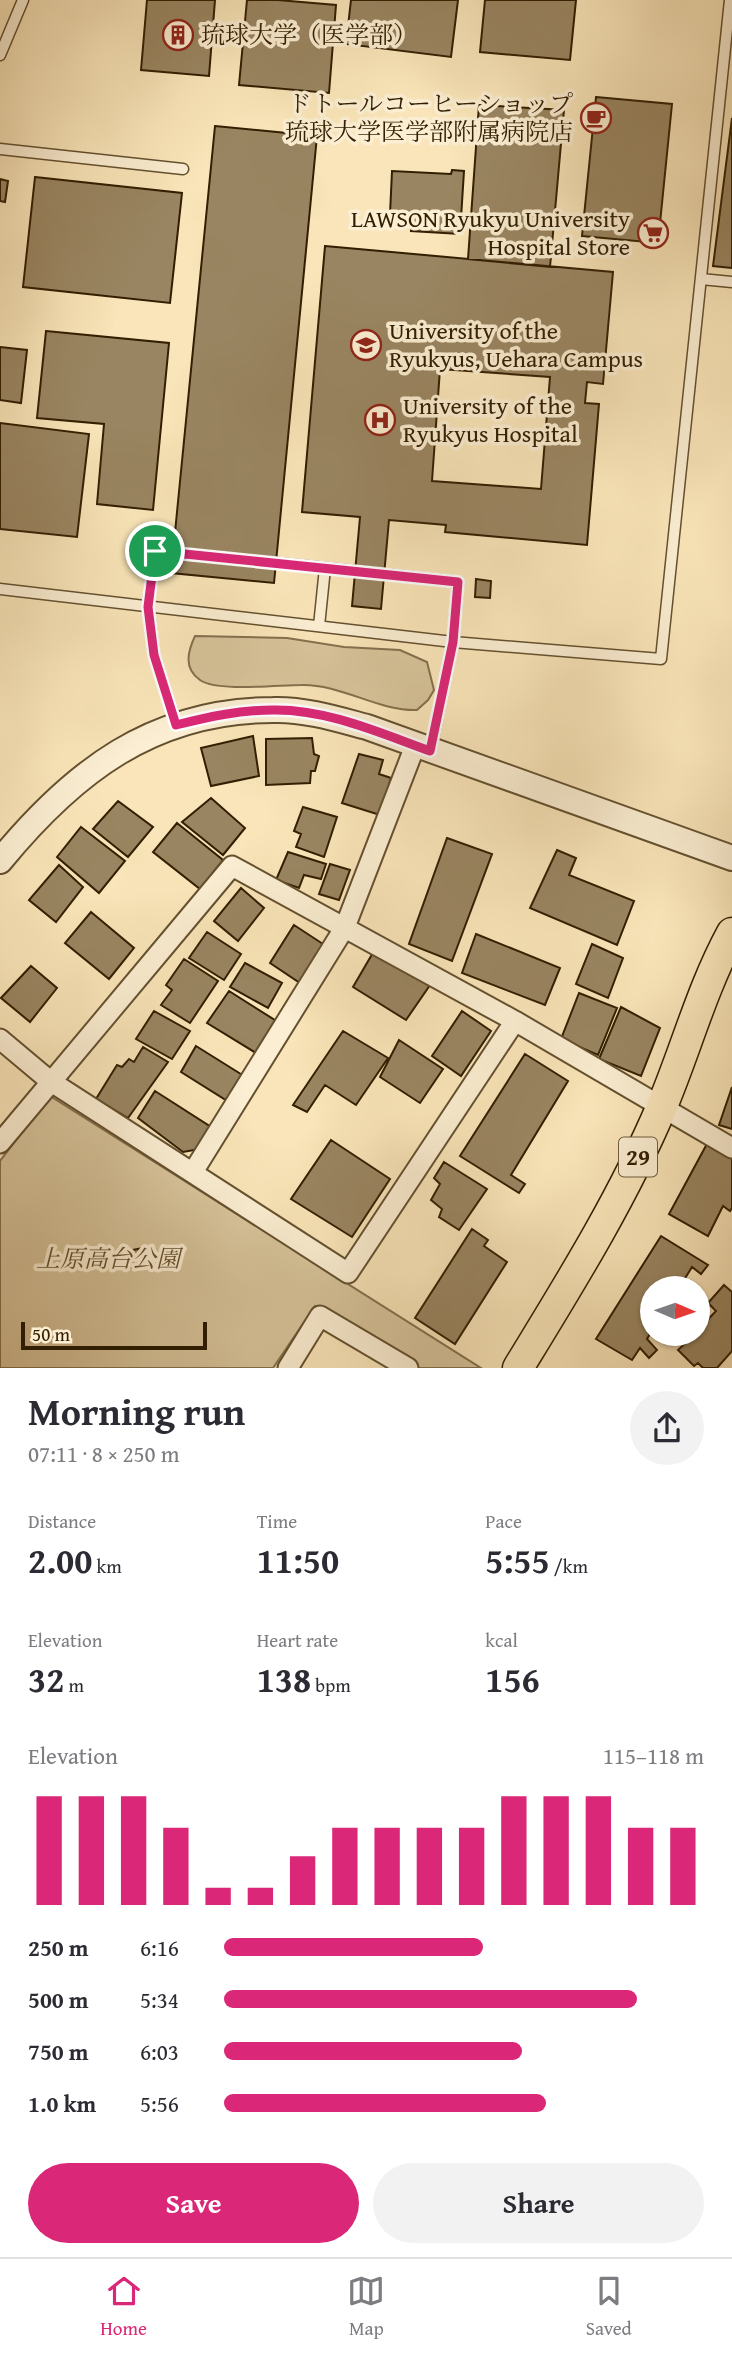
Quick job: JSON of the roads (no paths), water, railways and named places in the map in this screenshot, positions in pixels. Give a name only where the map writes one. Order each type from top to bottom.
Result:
[{"type":"main road","name":"29","points":[[518,1368],[606,1223],[662,1105],[709,982],[732,933]]},
{"type":"street","points":[[0,862],[59,796],[99,764],[136,741],[176,725],[220,713],[275,709],[324,716],[367,727],[732,858]]},
{"type":"street","points":[[192,1172],[345,927],[423,749]]},
{"type":"street","points":[[0,1143],[232,866],[515,1021],[732,1148]]},
{"type":"street","points":[[0,1039],[50,1081],[348,1273],[515,1021]]},
{"type":"street","points":[[288,1368],[320,1316],[408,1368]]},
{"type":"lane","points":[[0,55],[23,0]]},
{"type":"lane","points":[[0,589],[453,642],[661,659],[730,0]]},
{"type":"lane","points":[[0,149],[183,169]]},
{"type":"lane","points":[[701,279],[732,282]]},
{"type":"lane","points":[[176,725],[154,655],[148,607],[155,551],[458,582],[453,642],[423,749]]},
{"type":"lane","points":[[319,626],[325,568]]},
{"type":"place","name":"琉球大学（医学部）","points":[[178,35]]},
{"type":"place","name":"ドトールコーヒーショップ 琉球大学医学部附属病院店","points":[[596,118]]},
{"type":"place","name":"LAWSON Ryukyu University Hospital Store","points":[[653,233]]},
{"type":"place","name":"University of the Ryukyus, Uehara Campus","points":[[366,345]]},
{"type":"place","name":"University of the Ryukyus Hospital","points":[[380,420]]},
{"type":"park label","name":"上原高台公園","points":[[108,1259]]}]
